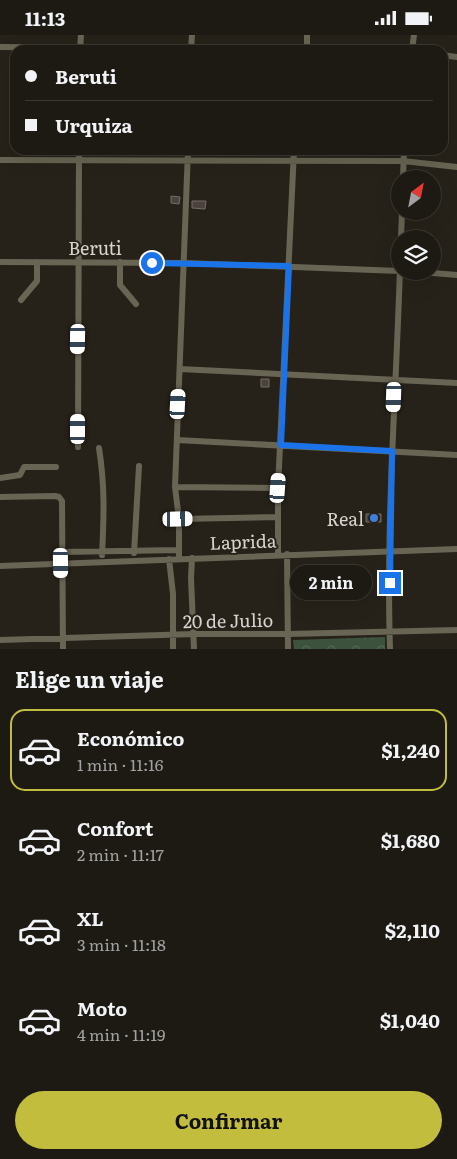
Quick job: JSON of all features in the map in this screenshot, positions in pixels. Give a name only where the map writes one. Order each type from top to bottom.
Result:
[{"type":"street","points":[[78,447],[79,155]]},
{"type":"street","points":[[179,558],[175,487],[188,155]]},
{"type":"street","points":[[278,555],[278,488],[293,155]]},
{"type":"street","points":[[403,170],[404,155]]},
{"type":"street","points":[[0,160],[403,161],[457,167]]},
{"type":"street","name":"Beruti","points":[[0,262],[184,263],[391,270]]},
{"type":"street","points":[[21,300],[37,281],[37,262]]},
{"type":"street","points":[[120,262],[120,285],[136,305]]},
{"type":"street","points":[[441,274],[457,275]]},
{"type":"street","points":[[390,649],[392,451],[400,280]]},
{"type":"street","points":[[180,369],[457,383]]},
{"type":"street","points":[[177,440],[457,455]]},
{"type":"street","points":[[99,447],[104,479],[102,561]]},
{"type":"street","points":[[0,478],[20,475],[24,467],[56,467]]},
{"type":"street","points":[[133,560],[139,467]]},
{"type":"street","points":[[175,487],[278,488]]},
{"type":"street","points":[[0,497],[59,497],[62,501],[63,649]]},
{"type":"street","points":[[178,519],[277,517]]},
{"type":"street","name":"Laprida","points":[[0,566],[457,549]]},
{"type":"street","points":[[61,552],[179,550]]},
{"type":"street","points":[[288,554],[288,649]]},
{"type":"street","points":[[192,558],[194,649]]},
{"type":"street","points":[[168,559],[173,594],[173,649]]},
{"type":"street","name":"20 de Julio","points":[[0,640],[194,634],[457,630]]},
{"type":"green space","points":[[385,637],[385,649],[294,649],[293,640]]},
{"type":"building","points":[[171,196],[180,197],[179,204],[171,203]]},
{"type":"building","points":[[192,201],[206,201],[205,209],[192,208]]},
{"type":"building","points":[[261,379],[269,379],[269,387],[261,387]]},
{"type":"building","name":"Real","points":[[366,514],[381,514],[381,522],[366,522]]},
{"type":"place","name":"Real","points":[[374,518]]},
{"type":"route","points":[[152,263],[289,266],[281,445],[392,451],[390,583]]}]
